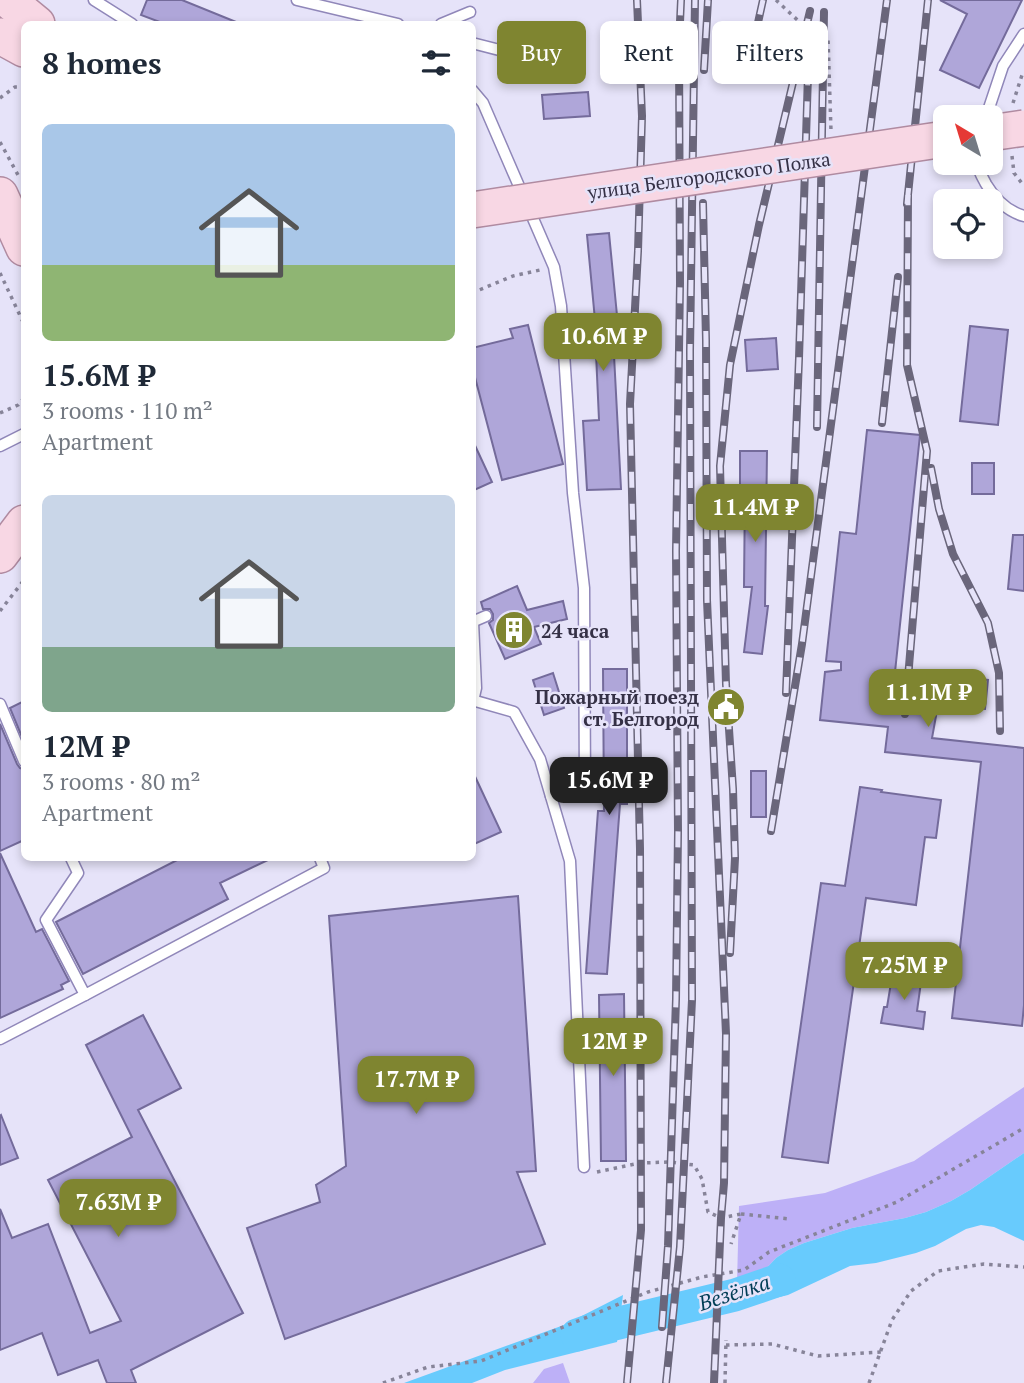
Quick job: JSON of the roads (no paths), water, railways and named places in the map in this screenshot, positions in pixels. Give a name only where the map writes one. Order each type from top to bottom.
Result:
[{"type":"main road","points":[[8,0],[15,41]]},
{"type":"main road","points":[[1003,131],[1024,128]]},
{"type":"main road","name":"улица Белгородского Полка","points":[[476,209],[933,141]]},
{"type":"main road","points":[[10,198],[21,237]]},
{"type":"main road","points":[[0,555],[21,527]]},
{"type":"lane","points":[[94,0],[127,21]]},
{"type":"lane","points":[[297,0],[385,21]]},
{"type":"lane","points":[[448,21],[470,12]]},
{"type":"lane","points":[[990,105],[1003,66],[1024,34]]},
{"type":"lane","points":[[476,44],[497,49]]},
{"type":"lane","points":[[476,95],[483,103],[554,267],[561,306],[573,493],[584,588],[584,788],[551,796]]},
{"type":"lane","points":[[981,175],[994,197],[1006,208],[1024,216]]},
{"type":"lane","points":[[0,446],[21,436]]},
{"type":"lane","points":[[476,620],[486,615]]},
{"type":"lane","points":[[476,701],[514,712],[540,759],[570,861],[584,1167]]},
{"type":"lane","points":[[0,704],[21,754]]},
{"type":"lane","points":[[72,861],[78,873],[46,920],[85,995]]},
{"type":"lane","points":[[0,1039],[324,867],[321,861]]},
{"type":"water","points":[[1024,1153],[1024,1241],[994,1227],[981,1225],[966,1229],[916,1253],[850,1266],[788,1295],[738,1307],[735,1295],[737,1283],[753,1279],[788,1250],[852,1228],[926,1212],[970,1190]]},
{"type":"water","points":[[623,1295],[617,1342],[505,1370],[472,1383],[404,1383],[564,1325]]},
{"type":"waterway","name":"Везёлка","points":[[577,1335],[735,1295],[779,1280]]},
{"type":"railway","points":[[627,1383],[641,1230],[640,849],[630,404],[642,116],[637,0]]},
{"type":"railway","points":[[662,1327],[668,1246],[676,999],[676,551],[681,0]]},
{"type":"railway","points":[[666,1383],[680,1247],[692,1000],[690,351],[695,0]]},
{"type":"railway","points":[[704,70],[708,0]]},
{"type":"railway","points":[[758,21],[763,0]]},
{"type":"railway","points":[[771,831],[802,644],[887,0]]},
{"type":"railway","points":[[907,204],[928,0]]},
{"type":"railway","points":[[730,953],[735,858],[726,684],[720,466],[730,365],[759,225],[810,11]]},
{"type":"railway","points":[[817,427],[824,12]]},
{"type":"railway","points":[[786,693],[808,84]]},
{"type":"railway","points":[[905,714],[927,451],[907,365],[908,195]]},
{"type":"railway","points":[[703,203],[707,600],[726,1034],[724,1183],[714,1383]]},
{"type":"railway","points":[[882,423],[898,277]]},
{"type":"railway","points":[[931,468],[939,509],[953,554],[988,623],[999,673],[1000,731]]},
{"type":"place","name":"24 часа","points":[[514,630]]},
{"type":"place","name":"Пожарный поезд ст. Белгород","points":[[726,707]]}]
